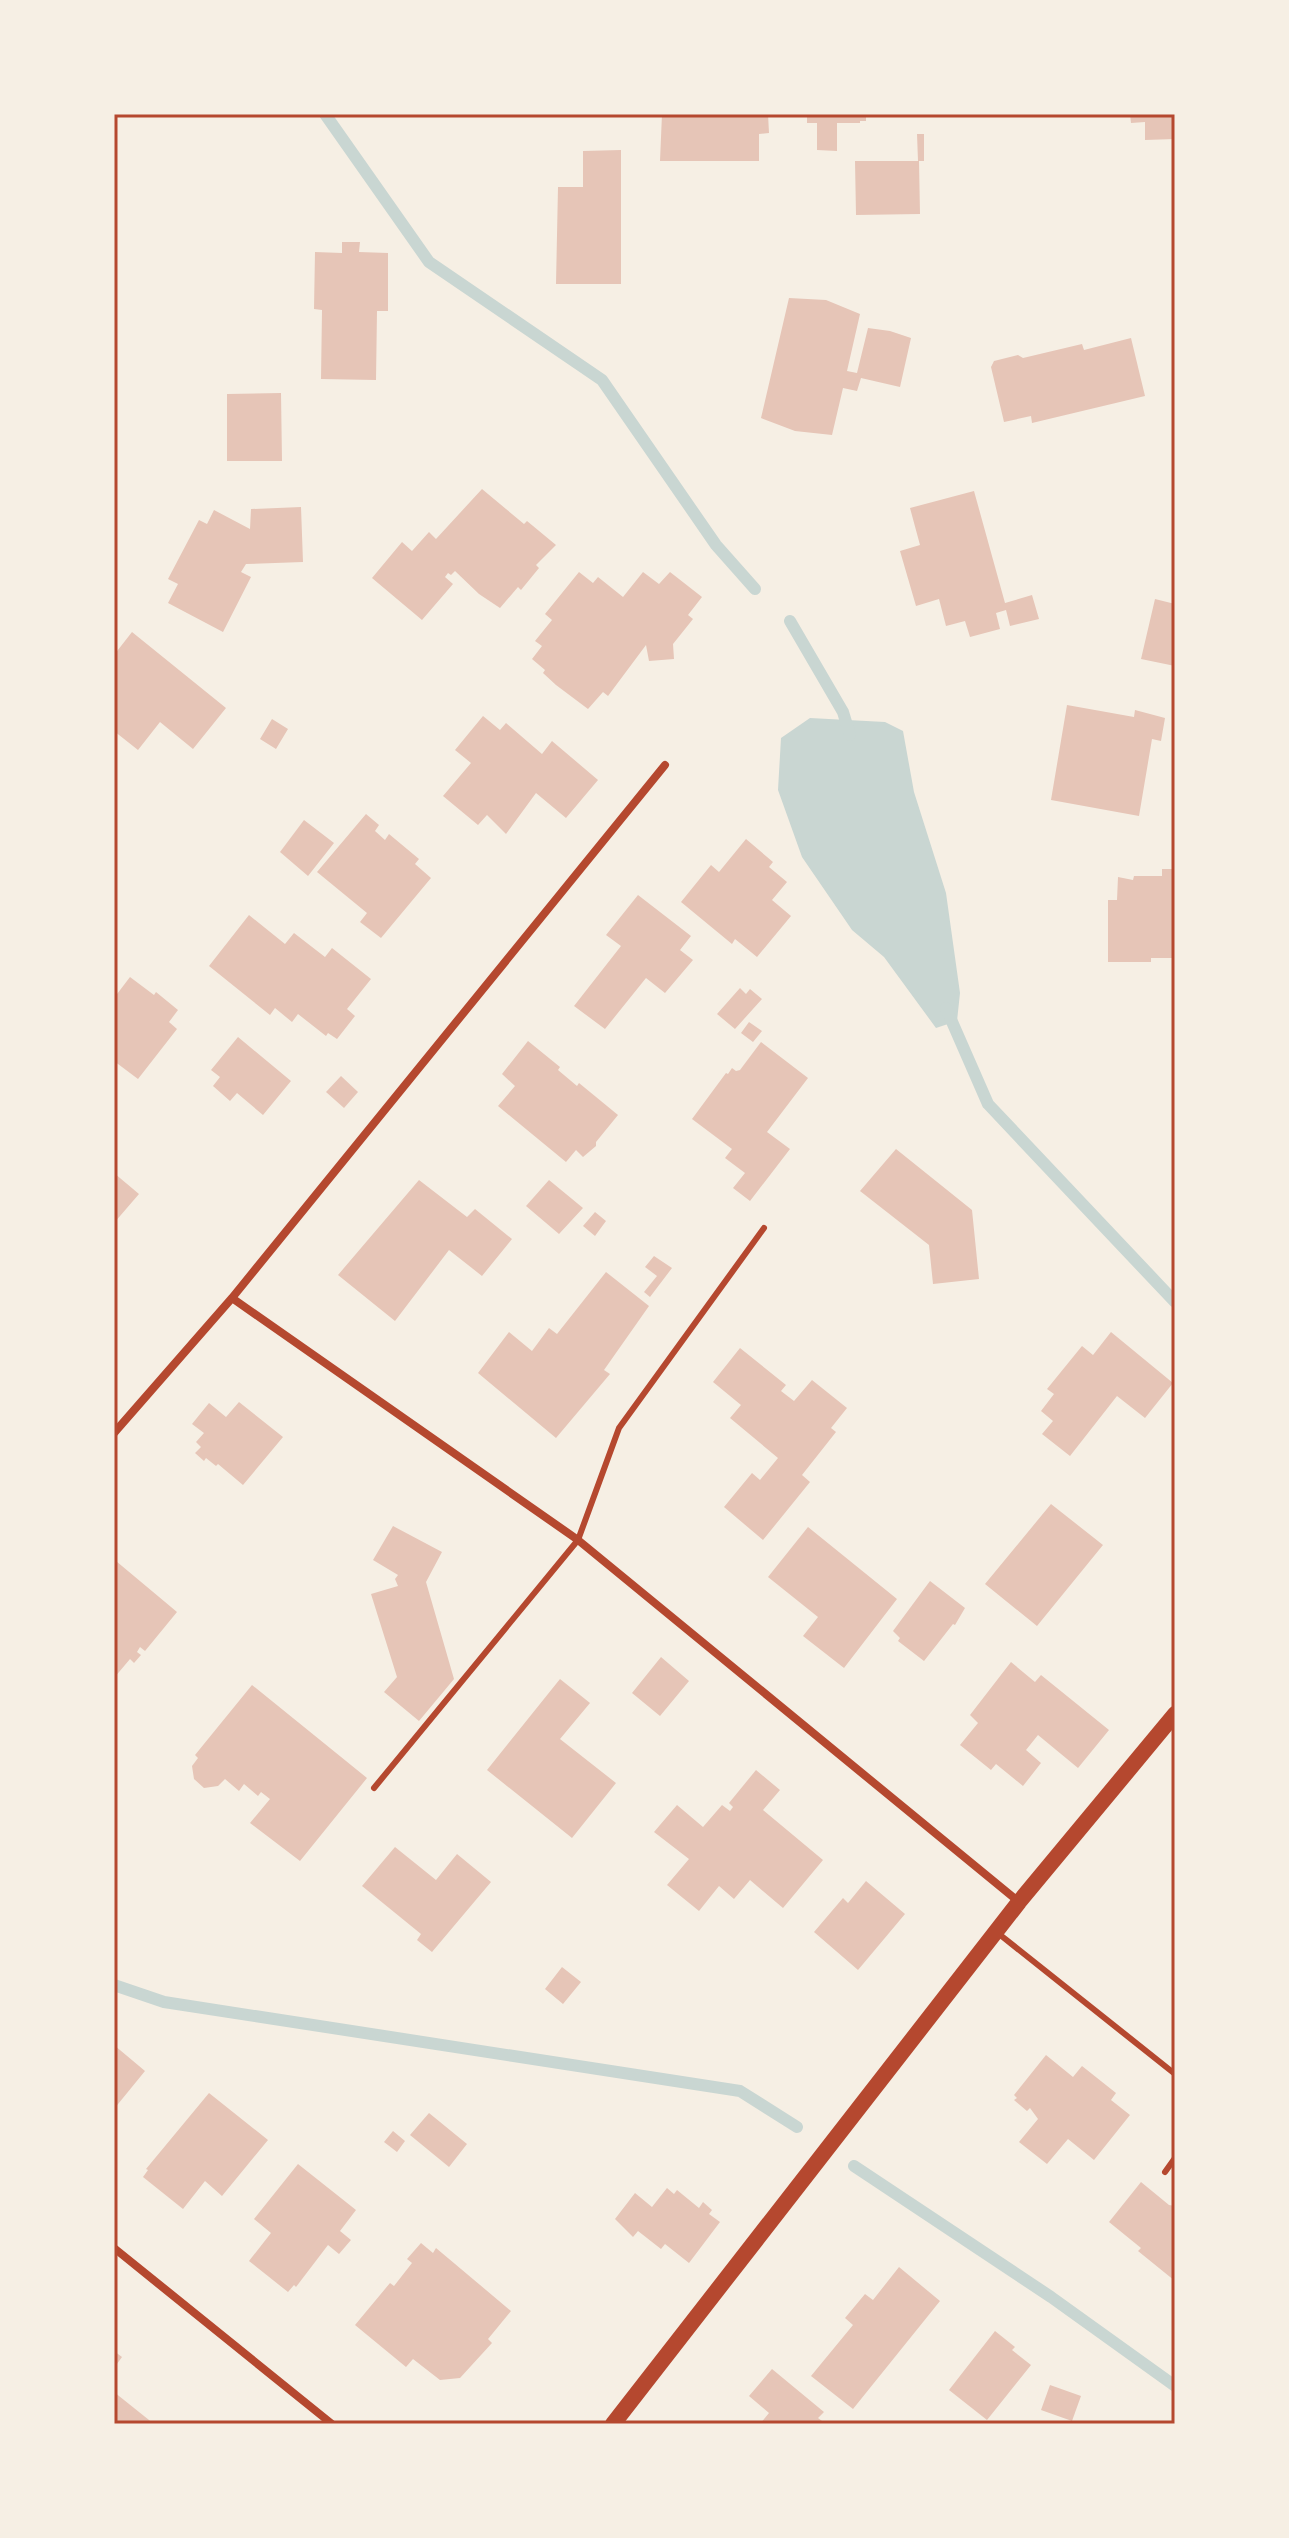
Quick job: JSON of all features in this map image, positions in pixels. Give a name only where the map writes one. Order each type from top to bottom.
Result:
[{"type":"main road","points":[[613,2424],[1019,1902],[1175,1714]]},
{"type":"street","points":[[114,1433],[232,1298],[665,765]]},
{"type":"street","points":[[232,1298],[578,1540],[1019,1902]]},
{"type":"street","points":[[114,2248],[332,2424]]},
{"type":"lane","points":[[374,1788],[578,1540],[619,1428],[764,1228]]},
{"type":"lane","points":[[996,1932],[1175,2074]]},
{"type":"lane","points":[[1165,2172],[1175,2158]]},
{"type":"shaded area","points":[[810,718],[885,722],[903,731],[914,792],[946,893],[960,993],[957,1021],[936,1028],[884,957],[852,930],[802,857],[778,790],[781,738]]},
{"type":"building","points":[[662,114],[768,114],[769,133],[759,134],[759,161],[660,161]]},
{"type":"building","points":[[807,114],[866,114],[866,121],[837,123],[837,151],[817,150],[817,123],[807,123]]},
{"type":"building","points":[[1130,114],[1175,114],[1175,139],[1145,140],[1145,122],[1131,123]]},
{"type":"building","points":[[917,134],[924,134],[924,161],[919,161],[920,214],[856,215],[855,161],[918,161]]},
{"type":"building","points":[[621,150],[621,284],[556,284],[558,187],[583,187],[583,151]]},
{"type":"building","points":[[342,242],[360,242],[359,252],[388,253],[388,311],[377,311],[376,380],[321,379],[322,310],[314,309],[315,252],[342,253]]},
{"type":"building","points":[[789,298],[826,300],[860,314],[847,371],[857,373],[868,328],[911,338],[900,387],[861,378],[857,391],[843,388],[832,435],[795,431],[761,418]]},
{"type":"building","points":[[1131,338],[1145,396],[1032,423],[1031,416],[1004,422],[991,367],[994,361],[1018,355],[1023,358],[1082,344],[1084,350]]},
{"type":"building","points":[[281,393],[282,461],[227,461],[227,394]]},
{"type":"building","points":[[482,489],[524,524],[527,521],[556,545],[536,565],[539,568],[521,590],[518,587],[500,608],[479,594],[455,571],[451,575],[448,573],[445,577],[453,584],[422,620],[372,578],[402,542],[412,551],[429,532],[436,539]]},
{"type":"building","points":[[974,491],[1005,603],[1032,595],[1039,619],[1010,626],[1006,610],[996,613],[1000,629],[970,637],[965,621],[946,626],[939,599],[916,606],[900,551],[920,545],[910,508]]},
{"type":"building","points":[[301,507],[303,562],[246,564],[241,572],[251,577],[223,632],[168,603],[178,584],[168,579],[199,520],[207,524],[214,510],[250,529],[251,509]]},
{"type":"building","points":[[579,572],[593,583],[598,577],[623,597],[643,572],[659,584],[670,572],[702,597],[688,615],[693,619],[673,644],[674,659],[649,661],[646,645],[608,696],[603,692],[588,709],[556,685],[532,659],[542,646],[535,641],[552,620],[545,614]]},
{"type":"building","points":[[1155,599],[1175,604],[1175,666],[1141,659]]},
{"type":"building","points":[[132,632],[226,708],[193,749],[160,722],[138,750],[114,731],[114,655]]},
{"type":"building","points":[[1067,705],[1134,717],[1135,710],[1165,718],[1161,741],[1152,739],[1139,816],[1051,800]]},
{"type":"building","points":[[483,716],[500,730],[506,723],[542,754],[552,741],[598,780],[566,818],[536,793],[506,834],[487,815],[478,825],[443,796],[471,763],[455,750]]},
{"type":"building","points":[[272,719],[288,729],[276,749],[260,739]]},
{"type":"building","points":[[366,814],[379,825],[375,831],[385,840],[389,834],[419,859],[415,864],[431,878],[381,938],[360,922],[367,913],[317,872]]},
{"type":"building","points":[[304,820],[334,843],[308,876],[280,852]]},
{"type":"building","points":[[746,839],[773,862],[769,867],[787,882],[772,900],[791,916],[757,957],[735,939],[732,944],[681,902],[711,865],[719,872]]},
{"type":"building","points":[[1162,869],[1175,869],[1175,958],[1151,958],[1151,962],[1108,962],[1108,900],[1117,900],[1118,877],[1133,880],[1134,876],[1162,876]]},
{"type":"building","points":[[638,895],[691,936],[680,950],[693,960],[665,993],[646,978],[605,1029],[574,1006],[621,946],[606,935]]},
{"type":"building","points":[[249,915],[285,944],[294,933],[325,957],[332,948],[371,979],[347,1009],[355,1016],[337,1039],[328,1033],[326,1036],[298,1014],[292,1022],[275,1008],[270,1015],[209,966]]},
{"type":"building","points":[[130,977],[178,1010],[169,1022],[177,1029],[138,1079],[114,1061],[114,998]]},
{"type":"building","points":[[740,988],[746,994],[750,989],[762,999],[735,1029],[717,1014]]},
{"type":"building","points":[[749,1022],[762,1031],[753,1042],[741,1033]]},
{"type":"building","points":[[238,1037],[291,1081],[263,1115],[237,1093],[230,1101],[213,1086],[220,1077],[211,1070]]},
{"type":"building","points":[[528,1041],[560,1067],[558,1070],[577,1086],[579,1083],[618,1115],[596,1146],[583,1157],[576,1150],[566,1162],[498,1106],[515,1086],[502,1074]]},
{"type":"building","points":[[761,1042],[808,1078],[767,1132],[790,1149],[750,1201],[733,1188],[745,1173],[725,1158],[732,1149],[692,1119],[726,1073],[732,1068],[740,1070]]},
{"type":"building","points":[[341,1076],[358,1092],[344,1108],[326,1092]]},
{"type":"building","points":[[896,1149],[972,1210],[979,1279],[933,1284],[929,1245],[860,1191]]},
{"type":"building","points":[[114,1173],[139,1194],[114,1223]]},
{"type":"building","points":[[419,1180],[467,1217],[475,1209],[512,1239],[482,1276],[449,1250],[395,1321],[338,1275]]},
{"type":"building","points":[[549,1180],[583,1208],[559,1234],[526,1206]]},
{"type":"building","points":[[595,1212],[606,1221],[595,1236],[583,1226]]},
{"type":"building","points":[[654,1256],[672,1268],[650,1297],[644,1292],[657,1276],[645,1267]]},
{"type":"building","points":[[606,1272],[649,1306],[604,1370],[610,1374],[556,1438],[478,1373],[509,1332],[532,1351],[549,1328],[557,1334]]},
{"type":"building","points":[[1111,1332],[1173,1383],[1145,1418],[1117,1396],[1070,1456],[1042,1434],[1053,1421],[1041,1411],[1054,1394],[1047,1389],[1082,1346],[1093,1355]]},
{"type":"building","points":[[740,1348],[786,1385],[781,1391],[794,1401],[812,1380],[847,1408],[831,1428],[836,1432],[802,1475],[810,1482],[763,1540],[724,1507],[752,1473],[760,1480],[778,1458],[730,1418],[741,1405],[713,1382]]},
{"type":"building","points":[[239,1402],[283,1437],[243,1485],[218,1464],[216,1466],[206,1458],[204,1461],[195,1453],[201,1447],[196,1442],[204,1433],[192,1424],[209,1403],[226,1417]]},
{"type":"building","points":[[1051,1504],[1103,1545],[1037,1626],[985,1584]]},
{"type":"building","points":[[393,1526],[442,1552],[426,1582],[454,1679],[419,1721],[384,1692],[397,1677],[371,1594],[398,1586],[395,1579],[398,1575],[373,1560]]},
{"type":"building","points":[[808,1527],[897,1599],[844,1668],[803,1636],[818,1617],[768,1577]]},
{"type":"building","points":[[116,1561],[177,1612],[145,1651],[140,1647],[137,1652],[141,1655],[134,1663],[130,1659],[114,1678]]},
{"type":"building","points":[[930,1581],[965,1608],[955,1625],[924,1661],[898,1641],[900,1638],[893,1631]]},
{"type":"building","points":[[661,1657],[689,1681],[660,1716],[632,1693]]},
{"type":"building","points":[[1011,1662],[1035,1682],[1041,1675],[1109,1730],[1078,1768],[1038,1735],[1026,1750],[1041,1763],[1023,1786],[996,1764],[991,1770],[960,1745],[978,1723],[970,1715]]},
{"type":"building","points":[[560,1679],[590,1703],[560,1739],[616,1783],[572,1838],[487,1770]]},
{"type":"building","points":[[252,1685],[367,1778],[300,1861],[250,1823],[270,1799],[261,1792],[258,1796],[244,1784],[239,1791],[225,1779],[218,1786],[204,1788],[194,1779],[192,1766],[198,1758],[195,1755]]},
{"type":"building","points":[[756,1770],[780,1790],[763,1810],[823,1860],[783,1908],[750,1880],[734,1899],[719,1886],[699,1911],[667,1885],[689,1859],[654,1832],[677,1805],[703,1827],[722,1805],[730,1811],[733,1807],[729,1803]]},
{"type":"building","points":[[395,1847],[436,1880],[457,1854],[491,1882],[432,1952],[417,1940],[421,1934],[362,1886]]},
{"type":"building","points":[[866,1881],[905,1914],[858,1970],[814,1932],[843,1898],[848,1903]]},
{"type":"building","points":[[562,1967],[581,1982],[563,2004],[545,1989]]},
{"type":"building","points":[[114,2045],[145,2071],[114,2109]]},
{"type":"building","points":[[1046,2055],[1073,2077],[1082,2066],[1116,2093],[1111,2100],[1130,2115],[1094,2160],[1068,2139],[1047,2164],[1019,2142],[1038,2119],[1030,2108],[1027,2111],[1014,2100],[1017,2098],[1014,2095]]},
{"type":"building","points":[[209,2093],[268,2140],[222,2196],[205,2181],[183,2209],[143,2177],[146,2169]]},
{"type":"building","points":[[429,2113],[467,2144],[449,2167],[410,2135]]},
{"type":"building","points":[[393,2131],[405,2141],[397,2152],[384,2142]]},
{"type":"building","points":[[298,2164],[356,2210],[340,2231],[351,2240],[339,2254],[328,2245],[296,2287],[294,2285],[288,2292],[249,2261],[271,2233],[254,2219]]},
{"type":"building","points":[[1141,2182],[1169,2205],[1175,2206],[1175,2281],[1109,2222]]},
{"type":"building","points":[[667,2188],[674,2194],[677,2190],[699,2208],[703,2202],[712,2210],[709,2214],[720,2222],[689,2263],[665,2244],[661,2249],[638,2231],[633,2237],[615,2219],[635,2193],[652,2207]]},
{"type":"building","points":[[421,2243],[433,2253],[436,2248],[511,2311],[488,2339],[492,2343],[460,2378],[440,2380],[413,2359],[406,2367],[355,2325],[390,2283],[394,2286],[412,2263],[407,2259]]},
{"type":"building","points":[[899,2267],[940,2301],[853,2409],[811,2376],[853,2325],[845,2318],[865,2294],[873,2300]]},
{"type":"building","points":[[995,2331],[1031,2365],[987,2420],[949,2390]]},
{"type":"building","points":[[114,2351],[122,2357],[114,2368]]},
{"type":"building","points":[[772,2369],[824,2412],[818,2418],[826,2424],[760,2424],[769,2413],[749,2396]]},
{"type":"building","points":[[1050,2385],[1081,2396],[1072,2421],[1041,2410]]},
{"type":"building","points":[[114,2392],[154,2424],[114,2424]]},
{"type":"waterway","points":[[325,114],[429,262],[602,380],[716,545],[755,589]]},
{"type":"waterway","points":[[790,621],[843,712],[850,735]]},
{"type":"waterway","points":[[946,1008],[988,1104],[1175,1302]]},
{"type":"waterway","points":[[114,1985],[164,2002],[740,2091],[797,2127]]},
{"type":"waterway","points":[[854,2166],[1051,2297],[1175,2386]]}]
